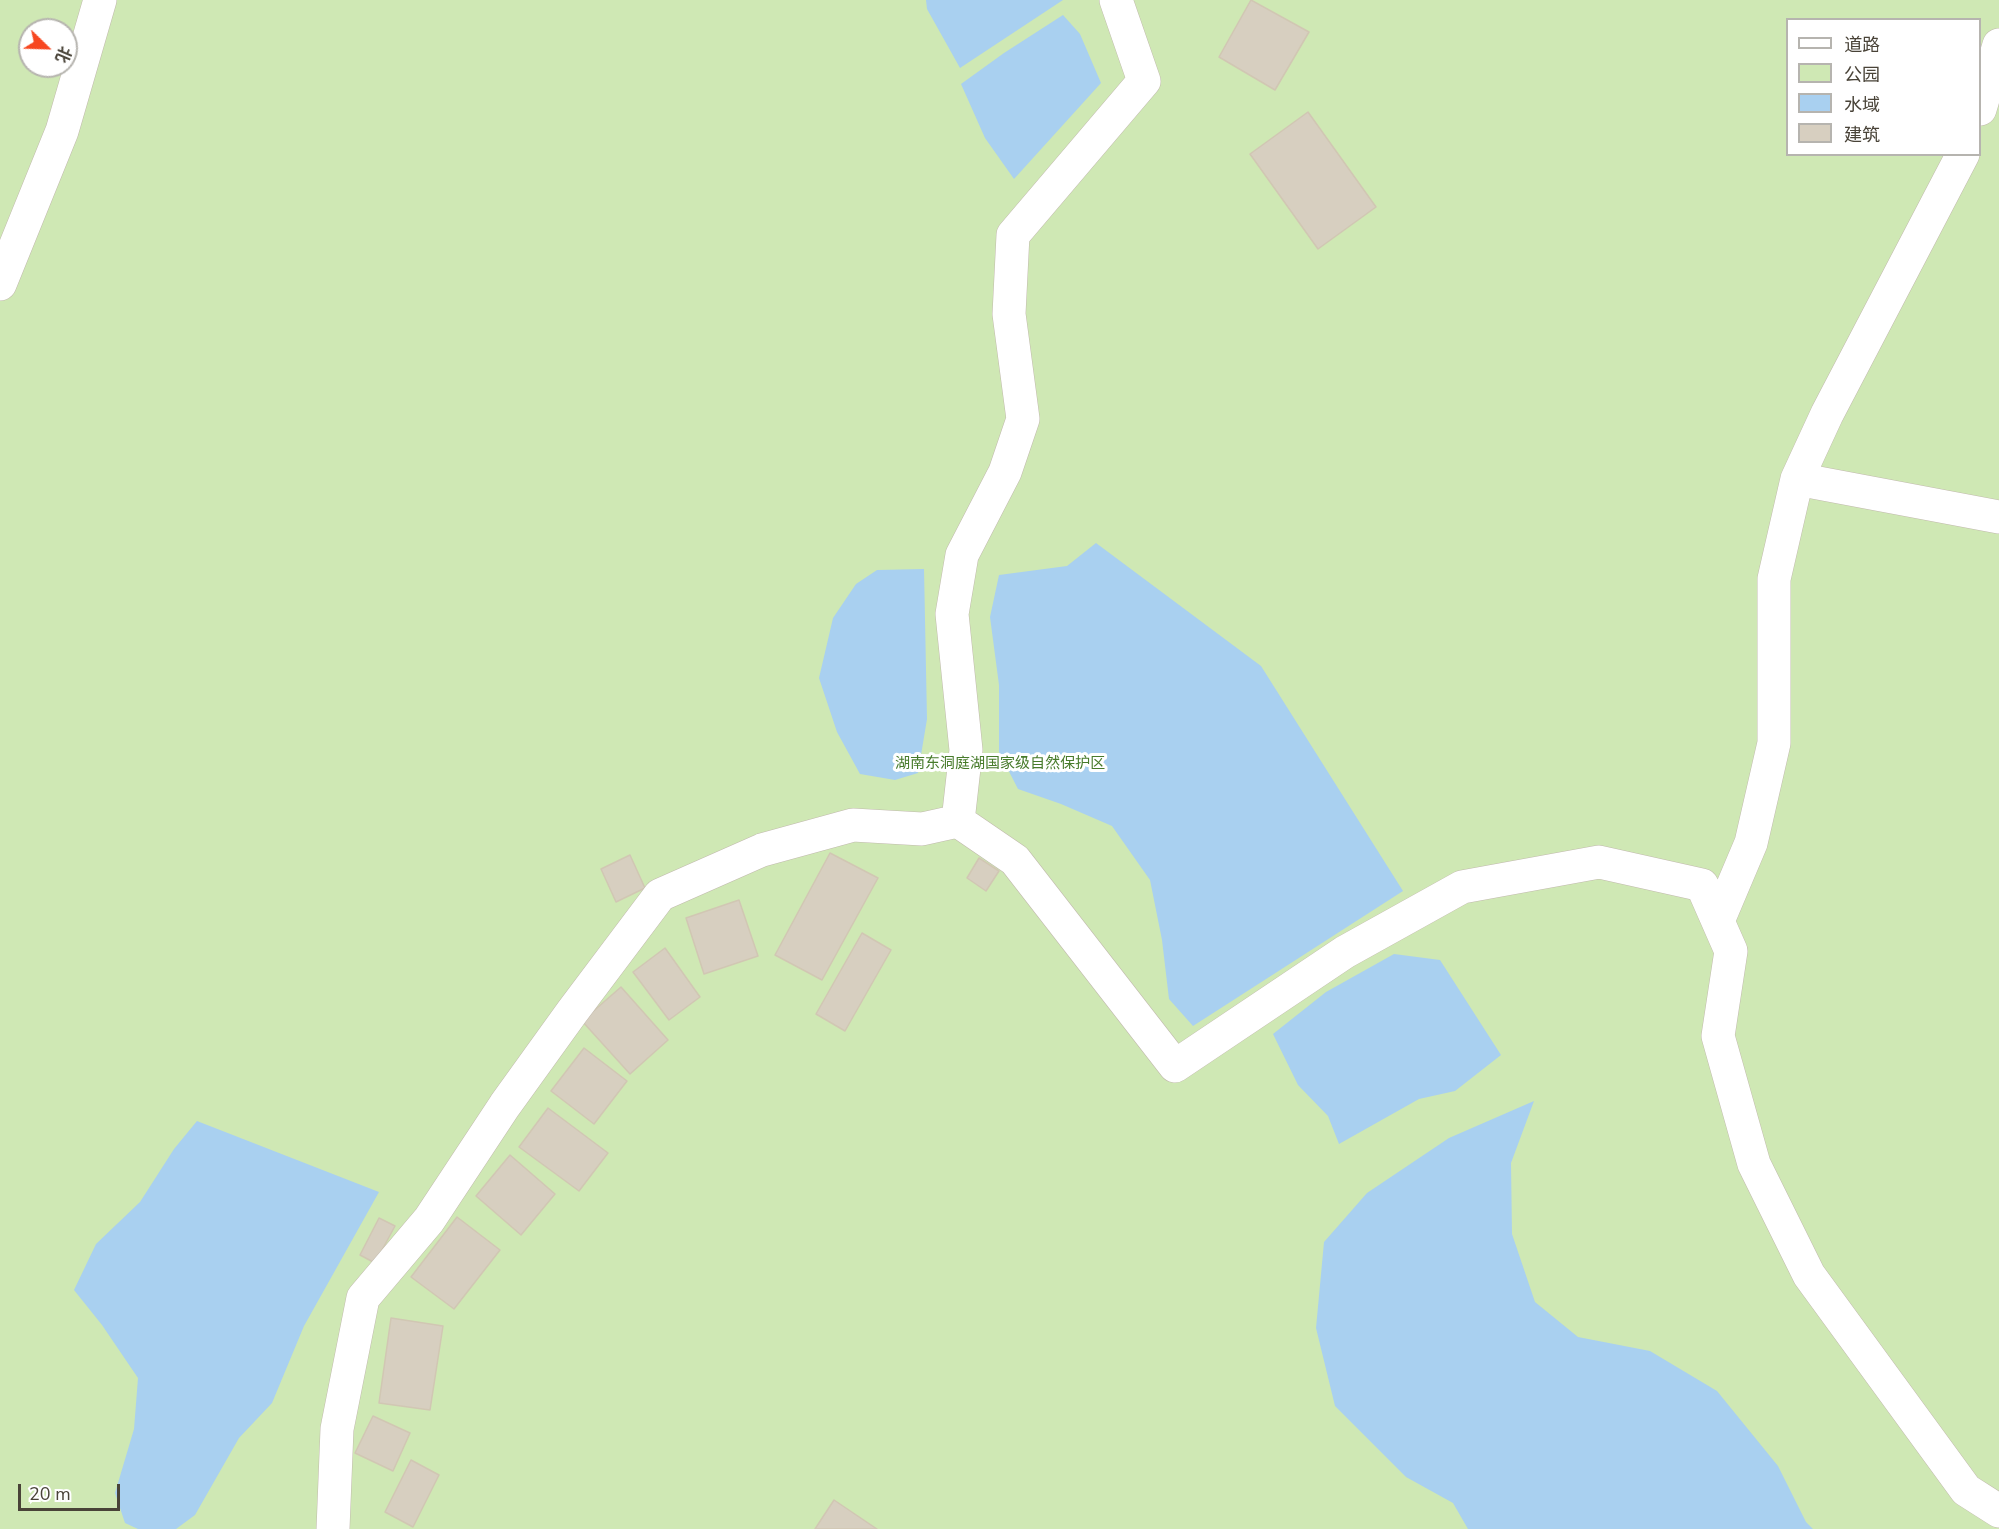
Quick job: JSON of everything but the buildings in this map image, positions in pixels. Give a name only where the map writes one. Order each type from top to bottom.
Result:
[{"type":"street","points":[[0,284],[62,131],[100,0]]},
{"type":"street","points":[[958,821],[966,750],[952,615],[962,555],[1005,472],[1023,419],[1009,315],[1013,235],[1144,81],[1116,0]]},
{"type":"street","points":[[1981,106],[1999,45]]},
{"type":"street","points":[[1718,921],[1751,843],[1774,743],[1774,579],[1797,479],[1827,414],[1962,156]]},
{"type":"street","points":[[1797,479],[1999,517]]},
{"type":"street","points":[[333,1529],[338,1429],[363,1298],[429,1220],[505,1106],[660,895],[762,850],[853,825],[922,829],[958,821],[1015,860],[1175,1066],[1345,952],[1462,887],[1599,862],[1702,885],[1731,951],[1718,1036],[1754,1164],[1809,1275],[1966,1490],[1999,1511]]},
{"type":"green space","name":"湖南东洞庭湖国家级自然保护区","points":[[0,0],[1999,0],[1999,1529],[0,1529]]},
{"type":"water","points":[[926,0],[1063,0],[960,68],[927,9]]},
{"type":"water","points":[[1063,15],[1080,34],[1101,83],[1014,179],[985,138],[961,84]]},
{"type":"water","points":[[1096,543],[1261,666],[1403,891],[1193,1026],[1169,999],[1162,940],[1150,880],[1112,826],[1018,789],[999,752],[999,685],[990,617],[999,575],[1067,566]]},
{"type":"water","points":[[924,569],[927,719],[918,773],[895,780],[860,774],[837,732],[819,678],[833,618],[856,584],[877,570]]},
{"type":"water","points":[[1394,954],[1440,960],[1501,1055],[1455,1091],[1419,1099],[1339,1144],[1328,1116],[1298,1085],[1273,1034],[1326,992]]},
{"type":"water","points":[[1534,1101],[1511,1163],[1512,1234],[1535,1302],[1578,1337],[1650,1351],[1717,1391],[1778,1466],[1806,1522],[1813,1529],[1468,1529],[1453,1503],[1406,1477],[1335,1406],[1316,1328],[1324,1242],[1367,1193],[1449,1138]]},
{"type":"water","points":[[197,1121],[379,1192],[304,1326],[272,1403],[239,1438],[195,1515],[176,1529],[138,1529],[125,1523],[115,1493],[134,1429],[138,1378],[102,1325],[74,1290],[96,1244],[140,1202],[174,1149]]}]
